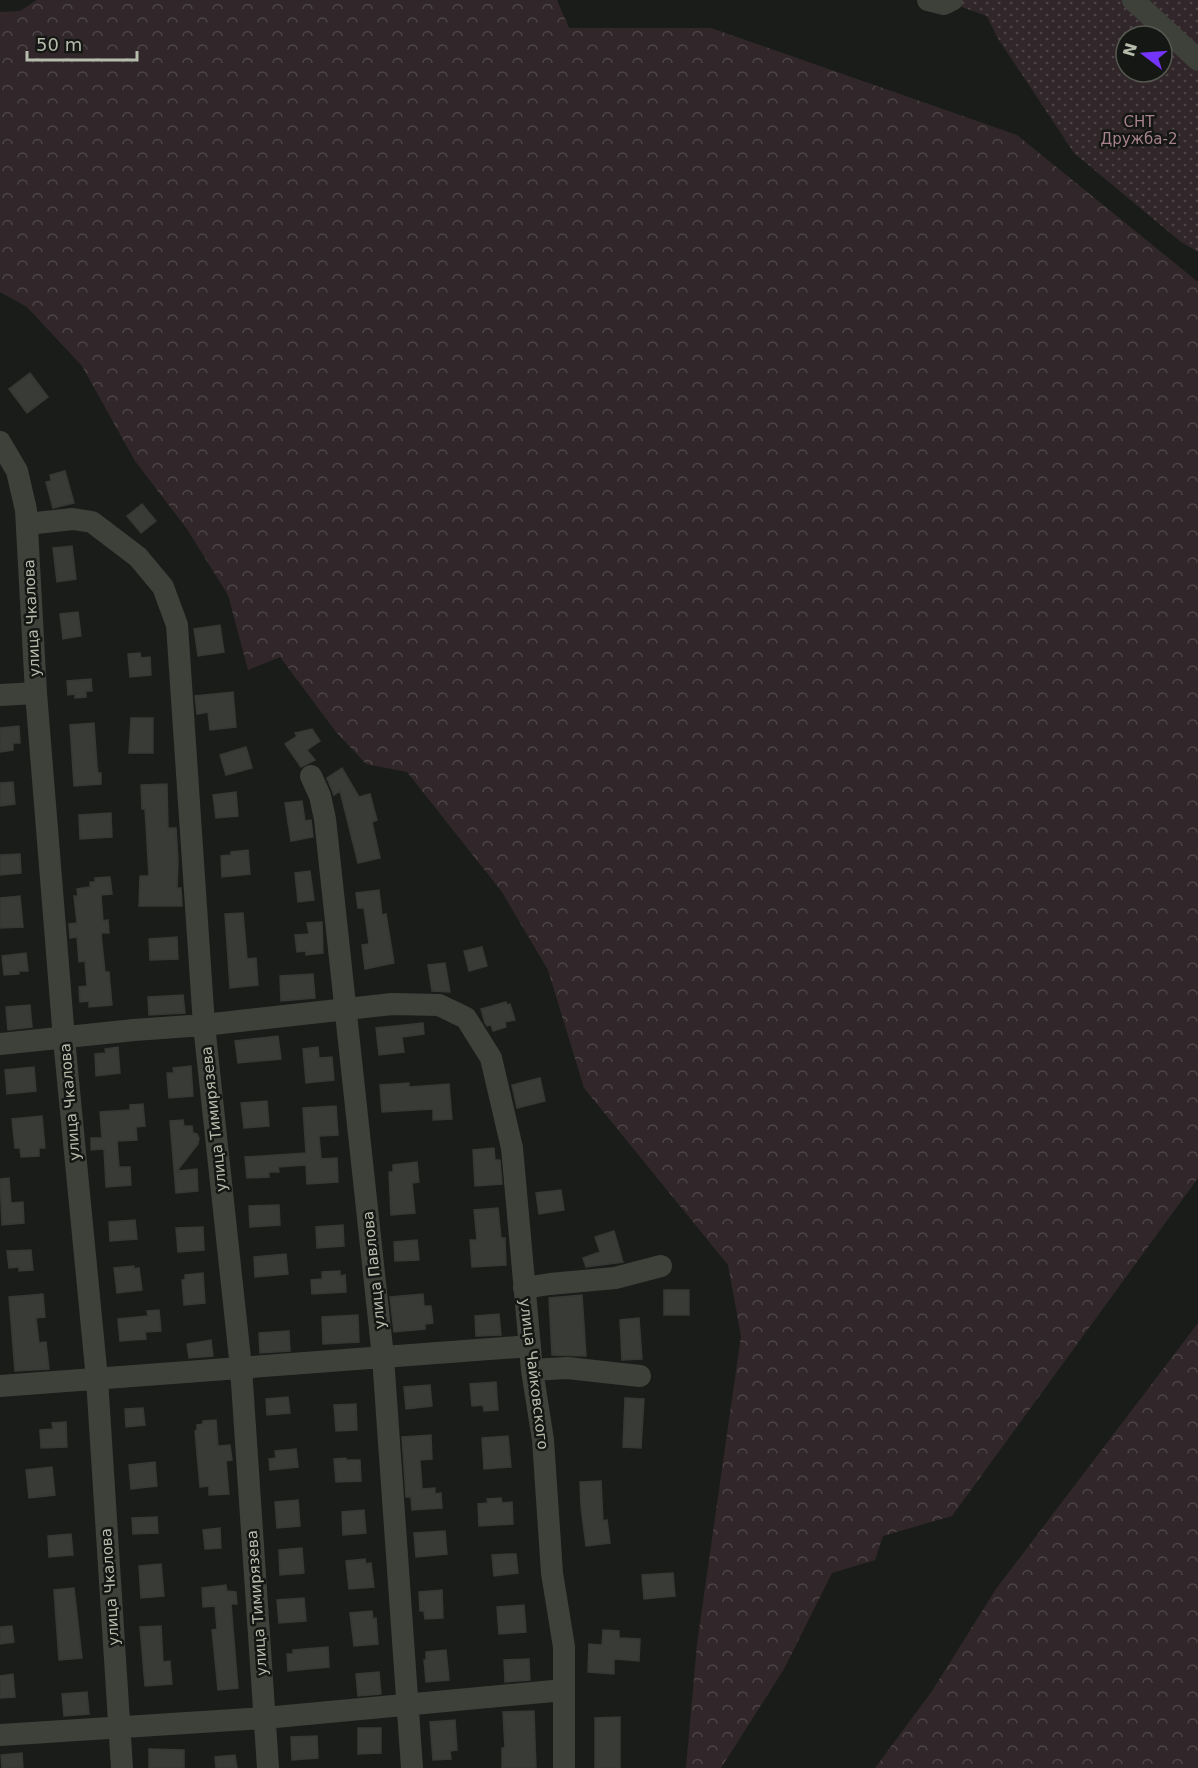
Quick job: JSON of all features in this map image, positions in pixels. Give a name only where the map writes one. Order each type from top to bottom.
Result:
[{"type":"street","points":[[928,0],[944,4],[952,0]]},
{"type":"street","points":[[1133,0],[1198,60]]},
{"type":"street","name":"улица Чкалова","points":[[0,442],[17,471],[26,510],[36,693],[64,1039],[97,1379],[122,1768]]},
{"type":"street","name":"улица Тимирязева","points":[[27,524],[73,519],[92,522],[138,557],[163,587],[177,625],[204,1025],[241,1368],[268,1768]]},
{"type":"street","points":[[0,695],[36,693]]},
{"type":"street","name":"улица Павлова","points":[[311,776],[320,796],[324,819],[383,1357],[412,1768]]},
{"type":"street","name":"улица Чайковского","points":[[345,1010],[392,1004],[440,1005],[466,1018],[491,1058],[512,1148],[532,1370],[543,1440],[552,1573],[564,1647],[564,1768]]},
{"type":"street","points":[[0,1044],[345,1010]]},
{"type":"street","points":[[524,1288],[615,1278],[661,1266]]},
{"type":"street","points":[[0,1386],[530,1346]]},
{"type":"street","points":[[532,1370],[567,1368],[639,1376]]},
{"type":"street","points":[[0,1735],[265,1718],[564,1690]]},
{"type":"green space","points":[[37,0],[557,0],[569,28],[711,28],[1017,135],[1198,282],[1198,1178],[952,1516],[883,1536],[875,1560],[832,1573],[784,1669],[721,1768],[686,1768],[697,1644],[741,1336],[728,1265],[584,1088],[548,970],[502,892],[407,772],[366,764],[336,732],[280,657],[248,670],[228,595],[187,529],[135,461],[82,366],[27,307],[0,292],[0,12],[20,11]]},
{"type":"green space","name":"СНТ Дружба-2","points":[[942,0],[1198,0],[1198,252],[1181,242],[1074,153],[997,37],[987,16]]},
{"type":"green space","points":[[1198,1323],[1198,1768],[875,1768],[932,1691],[996,1589]]},
{"type":"building","points":[[30,373],[48,397],[27,413],[9,389]]},
{"type":"building","points":[[65,471],[74,503],[53,508],[46,482],[51,481],[50,475]]},
{"type":"building","points":[[142,504],[156,521],[141,533],[127,516]]},
{"type":"building","points":[[72,546],[76,579],[57,582],[53,548]]},
{"type":"building","points":[[78,612],[81,636],[63,639],[60,614]]},
{"type":"building","points":[[220,625],[224,652],[198,656],[194,629]]},
{"type":"building","points":[[140,653],[141,658],[150,657],[151,675],[130,677],[128,654]]},
{"type":"building","points":[[91,679],[92,691],[86,691],[86,697],[75,698],[75,694],[68,695],[67,681]]},
{"type":"building","points":[[233,692],[236,727],[210,730],[208,712],[197,714],[195,696]]},
{"type":"building","points":[[131,718],[153,718],[153,753],[129,753]]},
{"type":"building","points":[[94,723],[97,766],[98,773],[101,773],[101,784],[74,786],[70,725]]},
{"type":"building","points":[[19,726],[20,743],[13,743],[13,750],[0,752],[0,728]]},
{"type":"building","points":[[312,729],[320,741],[307,750],[315,760],[301,767],[285,744],[297,736],[295,733]]},
{"type":"building","points":[[246,747],[252,768],[226,775],[220,755]]},
{"type":"building","points":[[342,768],[359,797],[370,794],[377,820],[372,822],[380,858],[358,863],[340,791],[334,795],[327,778]]},
{"type":"building","points":[[13,782],[15,804],[0,806],[0,783]]},
{"type":"building","points":[[167,784],[168,828],[176,828],[177,888],[181,888],[182,906],[139,906],[140,876],[149,876],[145,809],[142,809],[141,785]]},
{"type":"building","points":[[236,792],[238,816],[216,818],[213,795]]},
{"type":"building","points":[[302,801],[305,821],[311,820],[313,837],[291,841],[285,803]]},
{"type":"building","points":[[111,813],[112,837],[80,839],[79,815]]},
{"type":"building","points":[[248,850],[250,874],[222,877],[221,856]]},
{"type":"building","points":[[20,854],[21,873],[0,875],[0,855]]},
{"type":"building","points":[[310,871],[314,900],[298,902],[295,873]]},
{"type":"building","points":[[110,877],[112,894],[101,895],[103,921],[108,920],[109,933],[101,933],[105,972],[109,972],[112,1005],[89,1007],[89,1001],[80,1002],[79,987],[87,986],[85,961],[79,962],[77,937],[70,938],[69,924],[77,923],[74,896],[78,896],[77,889],[90,887],[90,882],[95,882],[95,878]]},
{"type":"building","points":[[379,890],[382,915],[386,914],[394,963],[365,969],[362,945],[369,944],[364,908],[358,908],[356,893]]},
{"type":"building","points":[[20,896],[23,927],[0,928],[0,898]]},
{"type":"building","points":[[243,913],[247,959],[256,958],[258,985],[230,988],[225,914]]},
{"type":"building","points":[[322,922],[323,953],[306,955],[306,951],[297,952],[295,935],[309,934],[307,923]]},
{"type":"building","points":[[177,937],[178,959],[150,960],[149,939]]},
{"type":"building","points":[[482,947],[487,966],[469,971],[464,951]]},
{"type":"building","points":[[26,953],[28,971],[4,975],[2,956]]},
{"type":"building","points":[[445,963],[450,992],[432,991],[428,965]]},
{"type":"building","points":[[313,974],[315,998],[281,1001],[280,976]]},
{"type":"building","points":[[183,995],[185,1013],[149,1015],[148,997]]},
{"type":"building","points":[[506,1002],[507,1005],[510,1004],[515,1020],[505,1022],[506,1027],[493,1031],[491,1025],[487,1026],[485,1023],[481,1009]]},
{"type":"building","points":[[30,1005],[32,1027],[8,1030],[6,1007]]},
{"type":"building","points":[[423,1023],[424,1034],[402,1037],[404,1052],[379,1055],[376,1028]]},
{"type":"building","points":[[278,1036],[281,1059],[238,1063],[235,1041]]},
{"type":"building","points":[[118,1047],[120,1073],[96,1076],[95,1054],[106,1053],[105,1049]]},
{"type":"building","points":[[318,1047],[319,1058],[332,1057],[334,1080],[306,1083],[303,1049]]},
{"type":"building","points":[[191,1066],[193,1096],[169,1098],[167,1073],[174,1073],[173,1068]]},
{"type":"building","points":[[34,1067],[36,1091],[7,1094],[5,1070]]},
{"type":"building","points":[[540,1078],[545,1101],[517,1108],[512,1085]]},
{"type":"building","points":[[409,1083],[409,1087],[449,1084],[452,1119],[433,1120],[433,1109],[382,1112],[380,1085]]},
{"type":"building","points":[[267,1101],[269,1126],[244,1128],[241,1103]]},
{"type":"building","points":[[143,1104],[145,1126],[136,1127],[137,1140],[117,1141],[119,1167],[130,1167],[131,1185],[106,1187],[104,1149],[91,1150],[91,1138],[102,1138],[100,1112],[130,1110],[130,1105]]},
{"type":"building","points":[[336,1106],[338,1135],[319,1136],[321,1159],[337,1158],[338,1182],[307,1184],[306,1165],[278,1167],[279,1172],[269,1172],[269,1177],[247,1178],[245,1157],[306,1153],[303,1108]]},
{"type":"building","points":[[42,1116],[45,1148],[39,1148],[39,1156],[21,1157],[20,1148],[15,1148],[12,1119]]},
{"type":"building","points":[[183,1120],[184,1126],[192,1126],[193,1133],[199,1138],[198,1144],[177,1171],[197,1169],[198,1191],[176,1193],[170,1121]]},
{"type":"building","points":[[494,1148],[495,1160],[500,1160],[502,1184],[475,1186],[473,1150]]},
{"type":"building","points":[[417,1162],[419,1182],[412,1183],[415,1213],[391,1215],[389,1172],[393,1172],[393,1165]]},
{"type":"building","points":[[9,1178],[11,1203],[23,1202],[24,1223],[2,1225],[0,1179]]},
{"type":"building","points":[[561,1190],[564,1210],[539,1214],[536,1193]]},
{"type":"building","points":[[279,1205],[280,1225],[250,1227],[249,1206]]},
{"type":"building","points":[[498,1208],[501,1238],[505,1238],[506,1265],[472,1267],[470,1240],[477,1240],[474,1210]]},
{"type":"building","points":[[135,1220],[137,1239],[110,1241],[109,1222]]},
{"type":"building","points":[[343,1225],[344,1246],[317,1248],[316,1227]]},
{"type":"building","points":[[203,1227],[204,1250],[178,1252],[176,1228]]},
{"type":"building","points":[[614,1231],[623,1262],[586,1267],[583,1258],[600,1252],[595,1237]]},
{"type":"building","points":[[417,1240],[419,1260],[395,1261],[394,1242]]},
{"type":"building","points":[[31,1250],[33,1270],[19,1271],[19,1267],[9,1268],[7,1251]]},
{"type":"building","points":[[286,1254],[288,1274],[255,1277],[254,1257]]},
{"type":"building","points":[[134,1266],[134,1269],[139,1268],[142,1290],[117,1293],[114,1268]]},
{"type":"building","points":[[340,1271],[340,1276],[345,1275],[346,1292],[312,1294],[311,1280],[322,1279],[322,1272]]},
{"type":"building","points":[[203,1273],[205,1303],[184,1305],[182,1280],[185,1280],[185,1275]]},
{"type":"building","points":[[664,1290],[689,1290],[689,1315],[664,1315]]},
{"type":"building","points":[[43,1294],[45,1317],[36,1318],[39,1343],[46,1342],[49,1369],[15,1371],[9,1297]]},
{"type":"building","points":[[423,1294],[424,1306],[431,1306],[433,1323],[425,1324],[425,1329],[394,1332],[390,1297]]},
{"type":"building","points":[[582,1295],[586,1356],[552,1355],[549,1298]]},
{"type":"building","points":[[159,1310],[161,1331],[145,1332],[146,1339],[120,1341],[118,1319],[148,1316],[147,1311]]},
{"type":"building","points":[[499,1314],[501,1335],[476,1336],[475,1316]]},
{"type":"building","points":[[358,1315],[359,1342],[323,1344],[322,1317]]},
{"type":"building","points":[[639,1318],[642,1359],[622,1360],[620,1320]]},
{"type":"building","points":[[289,1331],[290,1351],[260,1353],[259,1333]]},
{"type":"building","points":[[211,1340],[213,1356],[189,1358],[187,1344]]},
{"type":"building","points":[[496,1382],[498,1410],[484,1411],[483,1405],[472,1406],[470,1384]]},
{"type":"building","points":[[430,1385],[432,1406],[406,1409],[404,1387]]},
{"type":"building","points":[[288,1397],[290,1413],[267,1415],[266,1399]]},
{"type":"building","points":[[625,1398],[644,1399],[641,1448],[623,1447]]},
{"type":"building","points":[[356,1404],[357,1430],[336,1431],[334,1405]]},
{"type":"building","points":[[143,1408],[145,1425],[126,1427],[125,1409]]},
{"type":"building","points":[[216,1420],[218,1446],[230,1445],[232,1460],[226,1461],[229,1494],[209,1495],[209,1486],[200,1487],[195,1431],[197,1425],[203,1424],[203,1421]]},
{"type":"building","points":[[66,1422],[67,1447],[41,1448],[40,1430],[53,1429],[52,1423]]},
{"type":"building","points":[[431,1435],[432,1459],[420,1460],[422,1489],[435,1488],[435,1494],[441,1493],[442,1508],[412,1510],[411,1497],[406,1497],[402,1437]]},
{"type":"building","points":[[508,1436],[511,1467],[484,1469],[482,1438]]},
{"type":"building","points":[[296,1449],[298,1467],[270,1470],[269,1459],[276,1458],[275,1451]]},
{"type":"building","points":[[346,1458],[346,1460],[360,1460],[361,1481],[336,1482],[334,1459]]},
{"type":"building","points":[[155,1462],[157,1486],[131,1489],[129,1465]]},
{"type":"building","points":[[52,1467],[55,1495],[29,1498],[26,1470]]},
{"type":"building","points":[[601,1481],[603,1521],[607,1520],[610,1543],[586,1546],[580,1482]]},
{"type":"building","points":[[501,1498],[502,1503],[512,1502],[513,1524],[479,1526],[478,1504],[488,1503],[487,1499]]},
{"type":"building","points":[[298,1500],[300,1526],[277,1528],[275,1502]]},
{"type":"building","points":[[364,1510],[366,1533],[343,1535],[342,1512]]},
{"type":"building","points":[[157,1517],[158,1533],[133,1534],[132,1518]]},
{"type":"building","points":[[220,1528],[221,1548],[205,1549],[203,1530]]},
{"type":"building","points":[[445,1531],[447,1554],[416,1557],[414,1533]]},
{"type":"building","points":[[71,1534],[73,1555],[49,1557],[48,1536]]},
{"type":"building","points":[[302,1548],[304,1573],[280,1575],[279,1550]]},
{"type":"building","points":[[516,1554],[518,1573],[494,1576],[492,1555]]},
{"type":"building","points":[[365,1559],[366,1564],[371,1563],[374,1587],[349,1589],[346,1561]]},
{"type":"building","points":[[161,1564],[164,1596],[141,1598],[139,1566]]},
{"type":"building","points":[[673,1573],[675,1596],[644,1599],[642,1575]]},
{"type":"building","points":[[226,1585],[227,1591],[236,1592],[237,1604],[231,1604],[238,1688],[218,1690],[212,1630],[217,1629],[215,1606],[203,1607],[202,1588]]},
{"type":"building","points":[[74,1588],[82,1658],[59,1660],[54,1590]]},
{"type":"building","points":[[442,1590],[443,1618],[425,1619],[424,1611],[420,1611],[419,1592]]},
{"type":"building","points":[[304,1598],[306,1621],[279,1623],[277,1600]]},
{"type":"building","points":[[524,1605],[526,1632],[499,1634],[497,1607]]},
{"type":"building","points":[[372,1611],[373,1619],[376,1618],[378,1644],[354,1646],[350,1613]]},
{"type":"building","points":[[12,1626],[14,1642],[0,1644],[0,1627]]},
{"type":"building","points":[[161,1626],[163,1662],[170,1661],[172,1684],[145,1686],[140,1627]]},
{"type":"building","points":[[603,1630],[619,1631],[619,1638],[640,1639],[639,1661],[614,1659],[614,1674],[588,1672],[589,1644],[602,1645]]},
{"type":"building","points":[[328,1647],[329,1667],[288,1671],[287,1654],[293,1654],[293,1650]]},
{"type":"building","points":[[446,1650],[449,1680],[426,1682],[424,1660],[426,1660],[426,1652]]},
{"type":"building","points":[[529,1659],[530,1680],[505,1682],[504,1660]]},
{"type":"building","points":[[379,1672],[381,1694],[358,1696],[356,1674]]},
{"type":"building","points":[[13,1674],[15,1697],[0,1698],[0,1676]]},
{"type":"building","points":[[87,1692],[89,1714],[64,1716],[62,1694]]},
{"type":"building","points":[[534,1711],[536,1768],[502,1768],[502,1748],[505,1748],[503,1712]]},
{"type":"building","points":[[620,1717],[620,1768],[595,1768],[595,1718]]},
{"type":"building","points":[[455,1720],[457,1750],[450,1751],[451,1759],[433,1760],[430,1722]]},
{"type":"building","points":[[358,1728],[381,1728],[381,1753],[358,1754]]},
{"type":"building","points":[[317,1736],[318,1758],[292,1760],[291,1737]]},
{"type":"building","points":[[149,1749],[184,1750],[184,1768],[149,1768]]},
{"type":"building","points":[[22,1753],[23,1768],[2,1768],[1,1755]]},
{"type":"building","points":[[235,1755],[237,1768],[216,1768],[215,1757]]}]
